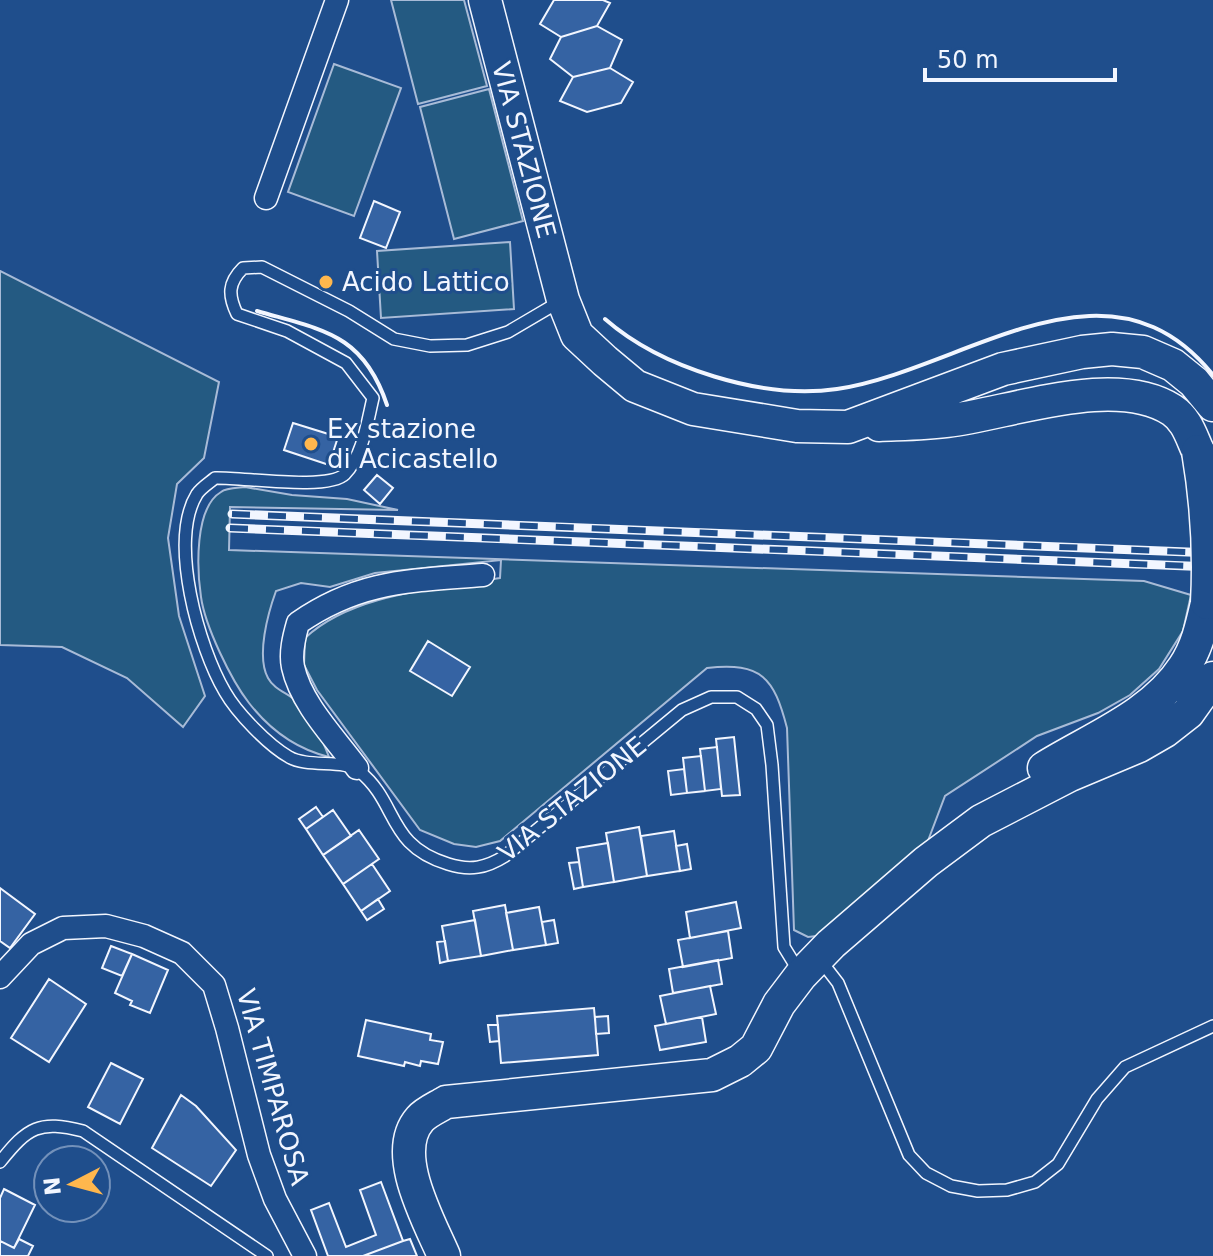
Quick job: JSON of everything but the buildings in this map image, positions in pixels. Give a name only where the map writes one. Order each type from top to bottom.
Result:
[{"type":"main road","name":"VIA STAZIONE","points":[[485,0],[563,300],[577,335],[635,386],[693,409],[797,426],[848,427],[1003,369],[1082,352],[1112,349],[1143,352],[1173,365],[1194,382],[1213,405]]},
{"type":"main road","points":[[444,1256],[411,1174],[409,1138],[420,1119],[446,1102],[712,1075],[740,1061],[756,1048],[779,1004],[810,966],[926,862],[981,821],[1020,782],[1134,717],[1184,667],[1200,635],[1207,603],[1210,552],[1207,502],[1198,451],[1187,425],[1173,411],[1137,396],[1118,395],[1071,398],[946,421],[848,427]]},
{"type":"main road","points":[[981,821],[1165,731],[1188,713],[1213,678]]},
{"type":"street","points":[[266,198],[337,0]]},
{"type":"street","points":[[357,768],[305,696],[293,666],[293,643],[298,623],[324,605],[362,589],[408,581],[483,575]]},
{"type":"street","name":"VIA TIMPAROSA","points":[[0,977],[31,944],[63,928],[106,926],[144,936],[182,953],[214,985],[259,1155],[275,1199],[305,1256]]},
{"type":"lane","points":[[357,768],[290,758],[258,732],[225,693],[206,648],[192,601],[185,544],[190,511],[198,492],[215,478],[326,484],[344,475],[361,446],[373,398],[346,363],[287,331],[237,314],[229,296],[233,278],[243,268],[262,267],[349,311],[394,339],[430,346],[467,345],[508,332],[563,300]]},
{"type":"lane","name":"VIA STAZIONE","points":[[357,768],[371,783],[407,843],[430,859],[463,869],[488,866],[505,856],[682,710],[711,697],[737,697],[756,709],[767,725],[784,947],[810,966]]},
{"type":"lane","points":[[810,966],[838,983],[909,1155],[926,1173],[951,1186],[978,1191],[1007,1190],[1035,1182],[1058,1164],[1097,1099],[1125,1067],[1213,1026]]},
{"type":"lane","points":[[0,1162],[15,1144],[34,1129],[54,1124],[83,1131],[267,1256]]},
{"type":"shaded area","points":[[391,0],[464,0],[487,86],[418,104]]},
{"type":"shaded area","points":[[334,64],[401,88],[354,216],[288,192]]},
{"type":"shaded area","points":[[489,89],[523,221],[454,239],[420,107]]},
{"type":"shaded area","points":[[510,242],[514,309],[381,318],[377,251]]},
{"type":"shaded area","points":[[0,271],[219,382],[204,458],[177,484],[168,538],[179,616],[205,696],[183,727],[127,678],[62,647],[0,645]]},
{"type":"shaded area","points":[[245,487],[292,495],[347,499],[398,510],[230,507],[229,550],[1144,581],[1191,595],[1183,631],[1159,669],[1130,695],[1098,713],[1037,736],[945,796],[926,846],[825,935],[808,937],[794,930],[787,728],[777,697],[763,677],[741,668],[707,668],[500,841],[476,847],[454,844],[420,830],[317,690],[304,665],[305,638],[347,611],[371,602],[500,578],[501,560],[375,573],[330,587],[301,583],[276,591],[264,634],[265,669],[271,682],[294,699],[307,714],[329,757],[295,744],[257,713],[234,681],[203,609],[199,540],[206,511],[221,492]]},
{"type":"railway","points":[[232,514],[1213,553]]},
{"type":"railway","points":[[230,528],[1213,567]]},
{"type":"wall","points":[[257,311],[337,338],[366,363],[387,405]]},
{"type":"wall","points":[[605,319],[628,337],[684,366],[746,385],[777,390],[837,389],[885,378],[1033,325],[1081,316],[1127,319],[1172,337],[1213,375]]},
{"type":"place","name":"Acido Lattico","points":[[326,282]]},
{"type":"place","name":"Ex stazione di Acicastello","points":[[311,444]]}]
